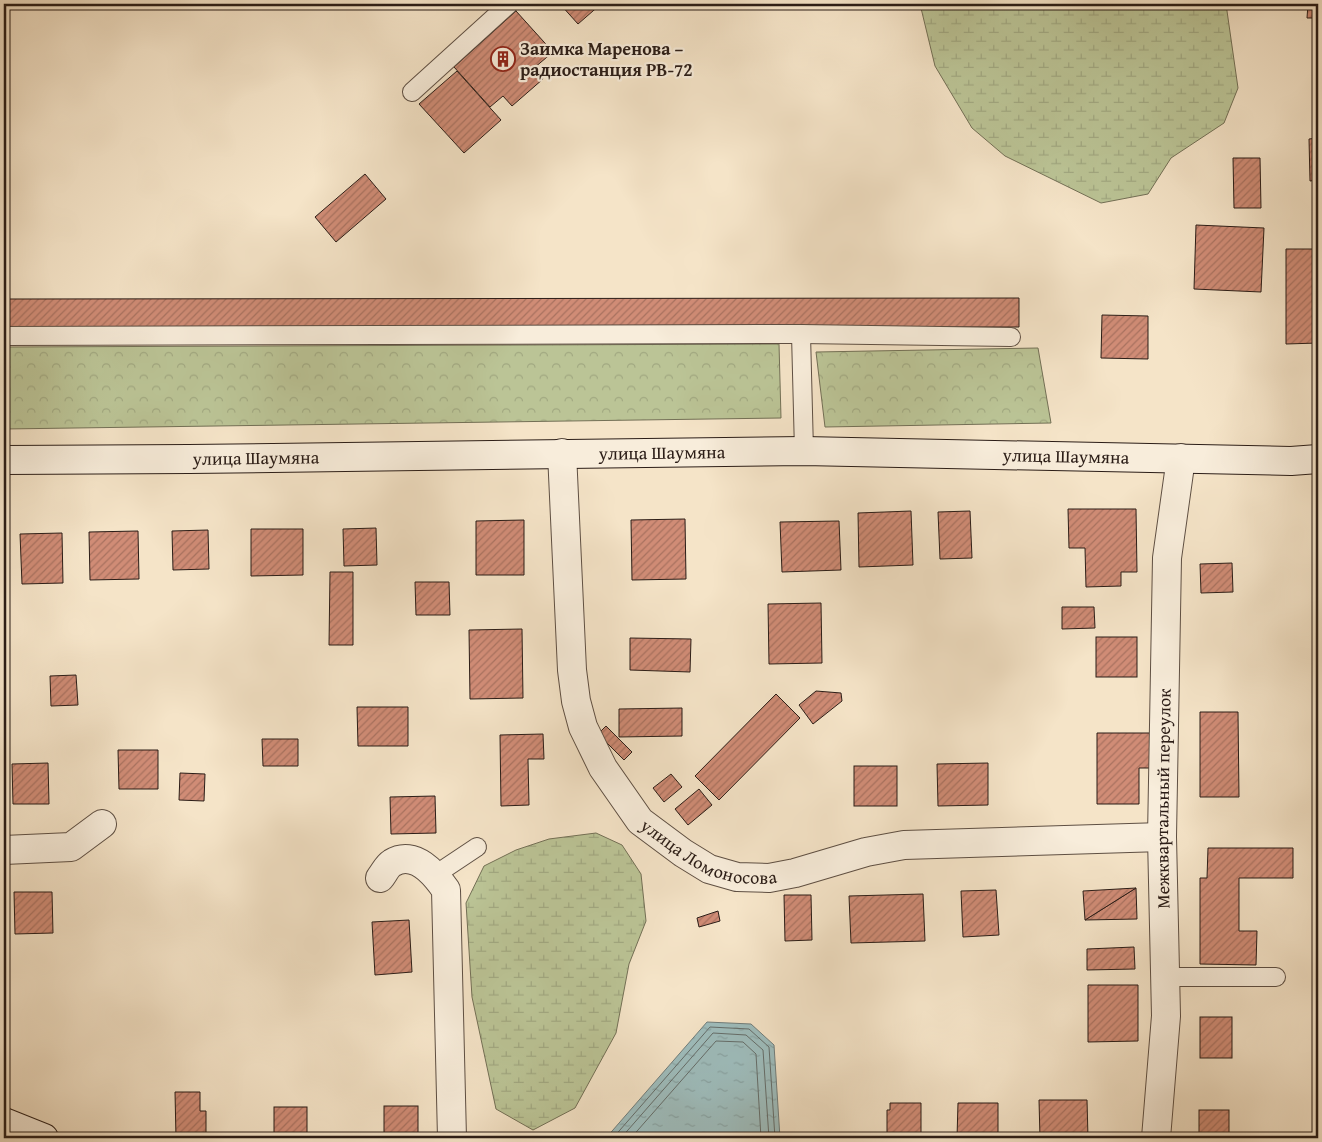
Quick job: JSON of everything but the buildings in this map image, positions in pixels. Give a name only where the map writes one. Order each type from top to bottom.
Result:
[{"type":"street","name":"улица Шаумяна","points":[[4,460],[804,451],[1318,460]]},
{"type":"street","name":"улица Ломоносова","points":[[562,453],[572,670],[576,701],[583,727],[603,768],[640,821],[683,853],[709,869],[737,877],[769,878],[795,873],[866,852],[904,845],[1162,837]]},
{"type":"street","name":"Межквартальный переулок","points":[[1156,1138],[1166,1016],[1162,837],[1167,558],[1181,458]]},
{"type":"street","points":[[4,850],[71,847],[102,824]]},
{"type":"street","points":[[380,878],[391,863],[401,858],[420,862],[435,875],[446,890],[452,1138]]},
{"type":"street","points":[[4,1122],[44,1138]]},
{"type":"lane","points":[[412,92],[509,4]]},
{"type":"lane","points":[[802,334],[804,451]]},
{"type":"lane","points":[[4,336],[802,334],[1012,337]]},
{"type":"lane","points":[[435,875],[478,847]]},
{"type":"lane","points":[[1165,977],[1276,977]]},
{"type":"green space","points":[[920,4],[1226,4],[1238,88],[1224,123],[1171,158],[1148,194],[1101,203],[1005,156],[972,128],[935,66]]},
{"type":"green space","points":[[779,344],[781,418],[4,429],[4,347]]},
{"type":"green space","points":[[1038,348],[1051,423],[825,427],[816,352]]},
{"type":"green space","points":[[596,833],[622,845],[641,874],[646,921],[629,964],[616,1033],[575,1108],[533,1130],[496,1109],[472,997],[466,903],[484,866],[516,850],[549,839]]},
{"type":"water","points":[[707,1022],[751,1024],[774,1045],[780,1138],[606,1138]]},
{"type":"place","name":"Заимка Маренова – радиостанция РВ-72","points":[[503,59]]}]
